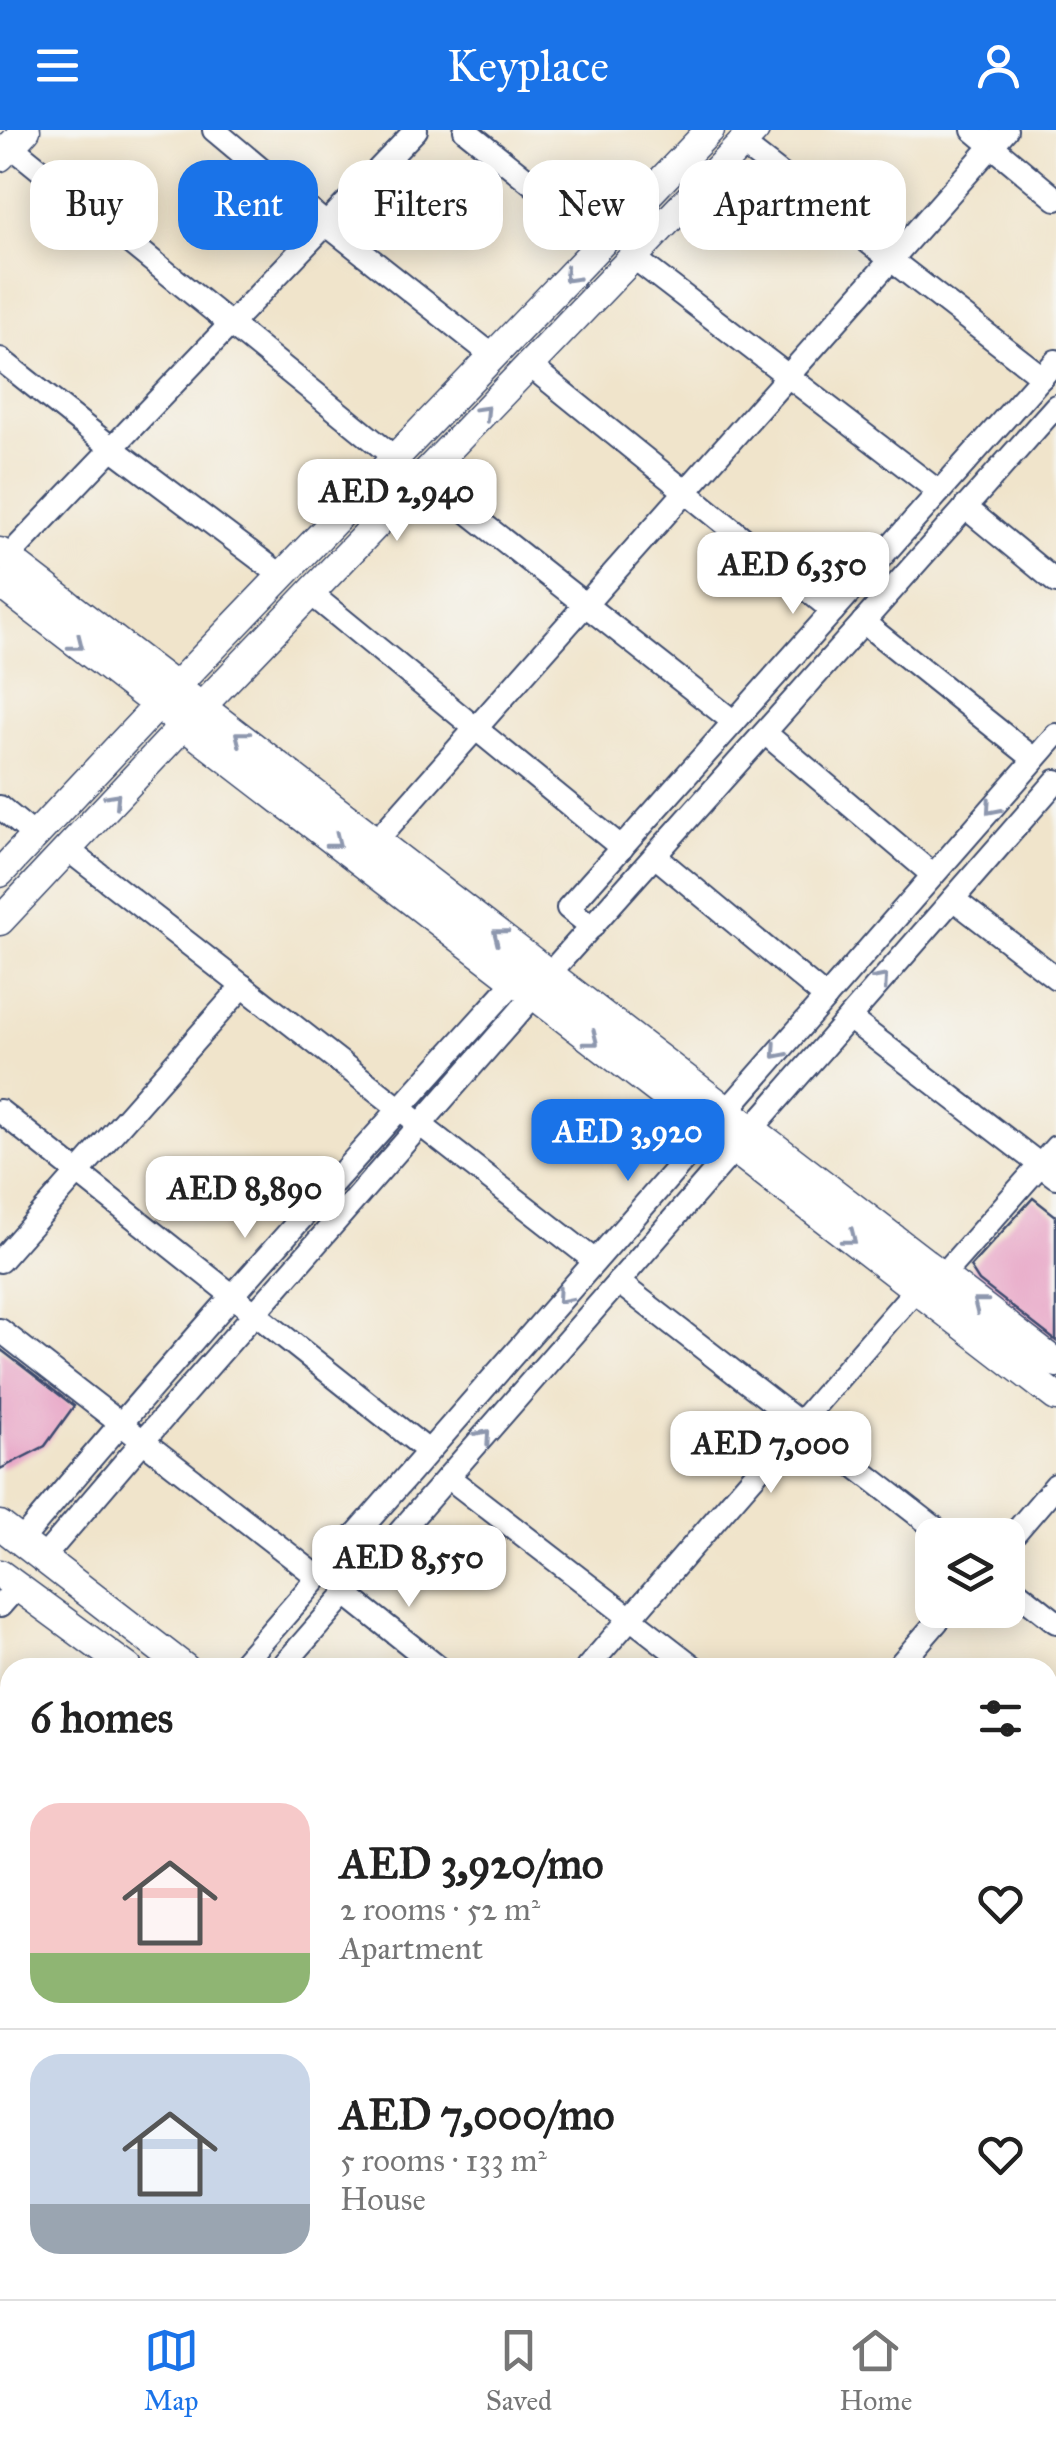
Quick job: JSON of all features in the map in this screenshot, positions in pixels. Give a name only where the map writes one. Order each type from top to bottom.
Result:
[{"type":"main road","points":[[659,183],[710,130]]},
{"type":"main road","points":[[0,921],[748,137]]},
{"type":"main road","points":[[0,873],[595,250]]},
{"type":"main road","points":[[2,565],[533,984],[743,1139],[942,1276],[1056,1363]]},
{"type":"main road","points":[[192,716],[376,841],[533,984]]},
{"type":"main road","points":[[743,1139],[916,1290],[1056,1397]]},
{"type":"main road","points":[[21,1541],[172,1658]]},
{"type":"main road","points":[[5,1589],[112,1658]]},
{"type":"street","points":[[214,130],[493,356]]},
{"type":"street","points":[[2,565],[416,130]]},
{"type":"street","points":[[465,130],[523,176]]},
{"type":"street","points":[[973,130],[999,138],[1056,199]]},
{"type":"street","points":[[592,927],[568,908],[1049,369],[891,260],[748,137]]},
{"type":"street","points":[[376,841],[999,138]]},
{"type":"street","points":[[12,145],[395,458]]},
{"type":"street","points":[[633,257],[939,492]]},
{"type":"street","points":[[0,359],[282,576]]},
{"type":"street","points":[[529,366],[834,611]]},
{"type":"street","points":[[21,1541],[232,1295],[400,1108],[592,927],[1056,406]]},
{"type":"street","points":[[422,476],[734,722]]},
{"type":"street","points":[[966,507],[1056,582]]},
{"type":"street","points":[[310,593],[622,848]]},
{"type":"street","points":[[863,622],[1034,759]]},
{"type":"street","points":[[765,732],[933,875]]},
{"type":"street","points":[[248,1658],[1056,734]]},
{"type":"street","points":[[291,1658],[1055,785]]},
{"type":"street","points":[[0,807],[35,836]]},
{"type":"street","points":[[68,849],[595,1261]]},
{"type":"street","points":[[655,856],[826,998]]},
{"type":"street","points":[[953,899],[1056,978]]},
{"type":"street","points":[[21,1541],[143,1441],[421,1125],[533,984]]},
{"type":"street","points":[[0,1260],[243,986]]},
{"type":"street","points":[[849,1018],[1051,1162],[942,1276]]},
{"type":"street","points":[[0,1111],[428,1451]]},
{"type":"street","points":[[618,1282],[922,1518]]},
{"type":"street","points":[[596,1658],[916,1290]]},
{"type":"street","points":[[0,1330],[318,1577]]},
{"type":"street","points":[[448,1477],[682,1658]]},
{"type":"street","points":[[1025,1521],[1056,1485]]},
{"type":"street","points":[[346,1594],[426,1658]]},
{"type":"street","points":[[1025,1597],[1056,1622]]},
{"type":"street","points":[[906,1658],[931,1628]]},
{"type":"building","points":[[1033,1198],[1056,1216],[1056,1341],[979,1281],[970,1267]]},
{"type":"building","points":[[0,1349],[74,1406],[45,1446],[0,1469]]}]
